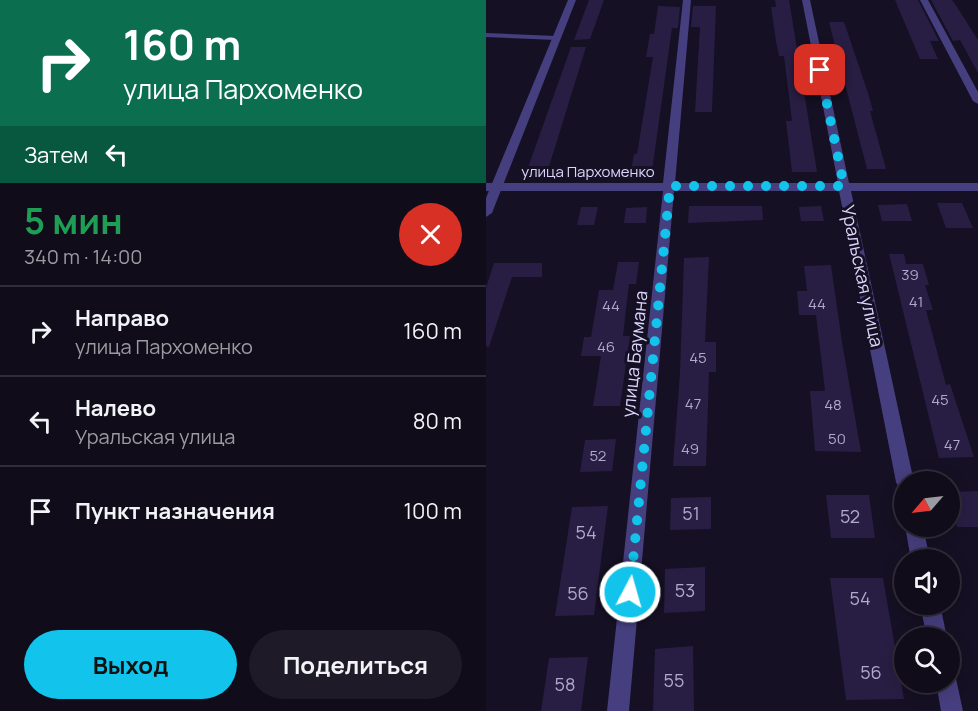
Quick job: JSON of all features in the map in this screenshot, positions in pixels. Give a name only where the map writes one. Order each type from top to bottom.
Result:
[{"type":"street","points":[[486,213],[491,187],[572,0]]},
{"type":"street","name":"улица Баумана","points":[[618,711],[687,0]]},
{"type":"street","name":"Уральская улица","points":[[806,0],[903,471]]},
{"type":"street","points":[[924,0],[978,101]]},
{"type":"street","name":"улица Пархоменко","points":[[491,187],[978,187]]},
{"type":"street","points":[[948,693],[952,711]]},
{"type":"lane","points":[[486,35],[556,38]]},
{"type":"building","points":[[589,0],[604,0],[590,39],[574,40]]},
{"type":"building","points":[[775,0],[789,0],[817,172],[792,172],[786,121],[792,121],[784,56],[779,56],[771,7],[776,7]]},
{"type":"building","points":[[895,0],[918,0],[939,41],[930,41],[938,59],[920,59]]},
{"type":"building","points":[[931,0],[952,0],[957,7],[978,40],[978,73],[960,40],[953,41]]},
{"type":"building","points":[[658,6],[680,7],[678,28],[672,28],[652,171],[631,171],[634,154],[637,154],[653,57],[646,57],[650,34],[654,34]]},
{"type":"building","points":[[693,6],[716,6],[712,112],[695,112],[700,27],[691,27]]},
{"type":"building","points":[[829,22],[844,22],[868,93],[873,111],[870,111],[886,169],[867,169]]},
{"type":"building","points":[[571,47],[586,47],[547,173],[526,173]]},
{"type":"building","points":[[937,203],[962,203],[973,228],[946,228]]},
{"type":"building","points":[[907,204],[912,221],[882,221],[878,205]]},
{"type":"building","points":[[689,206],[762,206],[763,220],[688,223]]},
{"type":"building","points":[[821,206],[824,221],[801,221],[799,207]]},
{"type":"building","points":[[581,207],[598,207],[594,225],[577,225]]},
{"type":"building","points":[[647,207],[646,223],[624,223],[626,208]]},
{"type":"building","points":[[889,254],[904,254],[906,264],[923,264],[929,285],[925,285],[933,310],[926,310],[946,385],[950,384],[974,457],[939,458]]},
{"type":"building","points":[[709,257],[705,342],[716,342],[716,372],[709,372],[706,466],[673,466],[680,373],[684,258]]},
{"type":"building","points":[[618,262],[639,262],[636,284],[629,284],[623,336],[630,336],[620,406],[593,406],[601,356],[581,356],[584,337],[591,337],[599,290],[613,290]]},
{"type":"building","points":[[494,263],[542,263],[542,277],[512,277],[489,347],[486,346],[486,288]]},
{"type":"building","points":[[831,265],[861,452],[815,451],[810,391],[825,391],[816,315],[799,315],[797,291],[807,291],[804,266]]},
{"type":"building","points":[[616,439],[612,471],[580,472],[585,440]]},
{"type":"building","points":[[978,491],[978,527],[960,527],[960,492]]},
{"type":"building","points":[[826,495],[869,495],[875,538],[831,538]]},
{"type":"building","points":[[711,497],[711,529],[670,530],[671,498]]},
{"type":"building","points":[[608,506],[594,615],[555,616],[572,507]]},
{"type":"building","points":[[705,567],[705,611],[664,613],[665,569]]},
{"type":"building","points":[[830,578],[883,578],[894,641],[894,693],[903,693],[904,699],[846,700]]},
{"type":"building","points":[[693,646],[694,711],[653,711],[655,649]]},
{"type":"building","points":[[588,657],[581,711],[541,711],[549,658]]},
{"type":"route","points":[[630,592],[670,186],[844,186],[820,70]]}]
